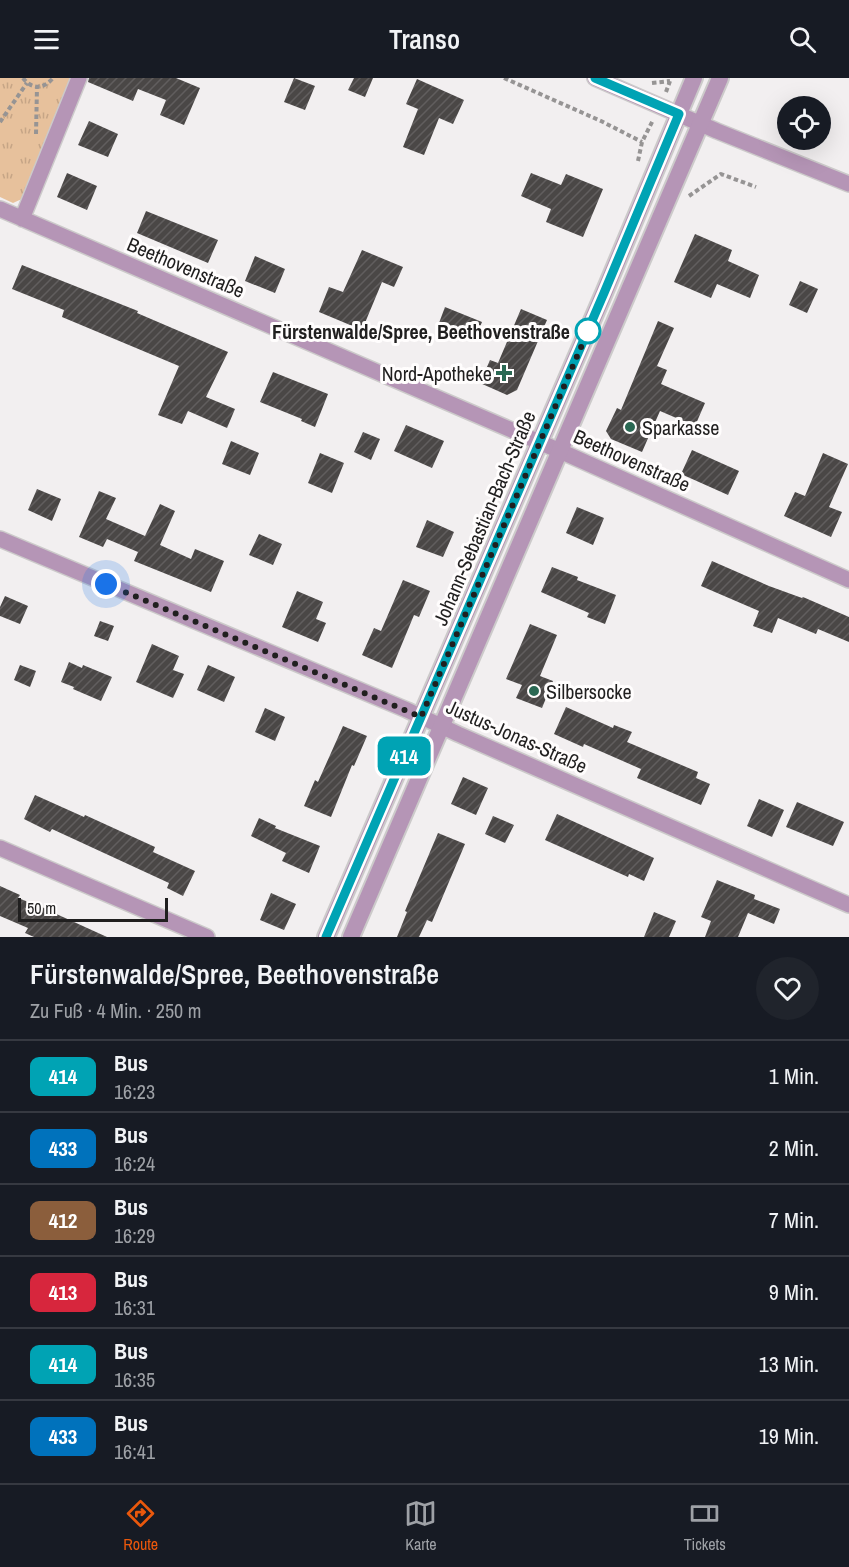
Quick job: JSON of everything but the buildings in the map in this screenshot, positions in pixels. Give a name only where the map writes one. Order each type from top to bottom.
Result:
[{"type":"street","points":[[22,219],[79,78]]},
{"type":"street","points":[[595,78],[700,124],[849,184]]},
{"type":"street","name":"Johann-Sebastian-Bach-Straße","points":[[326,937],[694,78]]},
{"type":"street","points":[[351,937],[720,78]]},
{"type":"street","name":"Beethovenstraße","points":[[0,209],[560,451],[849,580]]},
{"type":"street","name":"Justus-Jonas-Straße","points":[[0,539],[421,717],[849,905]]},
{"type":"street","points":[[0,848],[207,937]]},
{"type":"path","points":[[23,78],[32,86],[43,87],[53,78]]},
{"type":"path","points":[[504,78],[601,121],[642,142]]},
{"type":"path","points":[[638,162],[642,142],[670,81],[654,84],[647,81]]},
{"type":"path","points":[[0,122],[27,83]]},
{"type":"green space","points":[[0,78],[70,78],[24,198],[13,203],[0,197]]},
{"type":"bus line","name":"414","points":[[326,937],[679,114],[595,78]]},
{"type":"place","name":"Fürstenwalde/Spree, Beethovenstraße","points":[[588,331]]},
{"type":"place","name":"Nord-Apotheke","points":[[504,373]]},
{"type":"place","name":"Sparkasse","points":[[630,427]]},
{"type":"place","name":"Silbersocke","points":[[534,691]]},
{"type":"route","points":[[106,584],[421,717],[588,331]]}]
